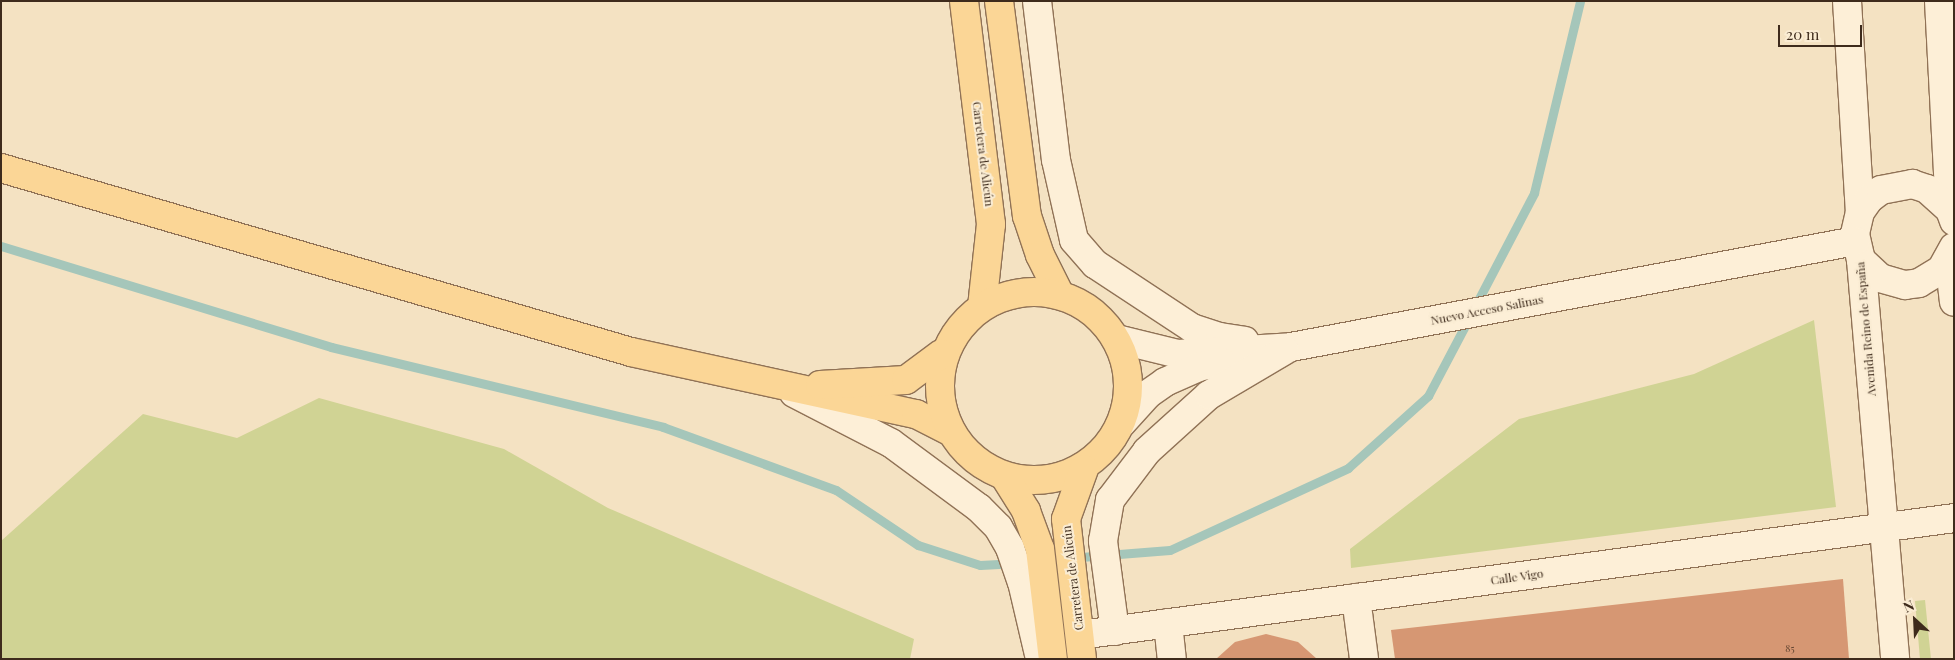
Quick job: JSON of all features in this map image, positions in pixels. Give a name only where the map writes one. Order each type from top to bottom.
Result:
[{"type":"main road","name":"Carretera de Alicún","points":[[964,1],[991,224],[982,307]]},
{"type":"main road","points":[[999,1],[1026,216],[1040,255],[1060,294]]},
{"type":"main road","points":[[1,168],[631,352],[781,387],[916,414],[951,432],[976,458],[1005,477],[1026,511],[1040,549],[1041,624],[1053,659]]},
{"type":"main road","points":[[781,387],[906,380],[942,354],[961,322],[982,307],[1018,294],[1060,294],[1100,317],[1117,339],[1128,374],[1128,397],[1121,424],[1104,452],[1084,469],[1035,481],[1005,477]]},
{"type":"main road","points":[[942,354],[939,396],[951,432]]},
{"type":"main road","name":"Carretera de Alicún","points":[[1080,637],[1066,519],[1084,469]]},
{"type":"street","points":[[1038,1],[1056,160],[1074,240],[1095,264],[1192,328],[1220,337],[1291,347]]},
{"type":"street","name":"Avenida Reino de España","points":[[1847,1],[1860,212],[1858,250],[1895,659]]},
{"type":"street","points":[[1939,1],[1952,214]]},
{"type":"street","points":[[1860,212],[1869,199],[1881,190],[1912,184],[1927,189],[1952,214]]},
{"type":"street","points":[[1858,250],[1880,278],[1905,285],[1931,278],[1952,252]]},
{"type":"street","name":"Nuevo Acceso Salinas","points":[[1117,339],[1178,354],[1291,347],[1858,250]]},
{"type":"street","points":[[1952,252],[1954,302]]},
{"type":"street","points":[[1121,424],[1148,394],[1198,367],[1291,347]]},
{"type":"street","points":[[1114,620],[1103,542],[1110,500],[1147,451],[1209,395],[1291,347]]},
{"type":"street","points":[[781,387],[891,443],[979,508],[998,527],[1010,548],[1041,624],[1040,659]]},
{"type":"street","name":"Calle Vigo","points":[[1080,637],[1114,620],[1168,624],[1954,518]]},
{"type":"street","points":[[1356,598],[1364,659]]},
{"type":"street","points":[[1168,624],[1172,659]]},
{"type":"green space","points":[[1814,320],[1836,507],[1351,568],[1350,549],[1519,419],[1694,374]]},
{"type":"green space","points":[[319,398],[504,449],[608,508],[914,639],[910,659],[1,659],[1,541],[143,414],[237,438]]},
{"type":"green space","points":[[1925,600],[1931,659],[1920,659],[1915,601]]},
{"type":"building","points":[[1843,579],[1849,659],[1395,659],[1391,630]]},
{"type":"building","points":[[1266,634],[1298,642],[1317,659],[1216,659],[1235,642]]},
{"type":"waterway","points":[[1474,308],[1534,193],[1580,1]]},
{"type":"waterway","points":[[1,246],[331,347],[663,427],[836,490],[918,545],[980,565],[1013,563]]},
{"type":"waterway","points":[[1043,560],[1170,550],[1348,468],[1428,396],[1468,320]]}]
